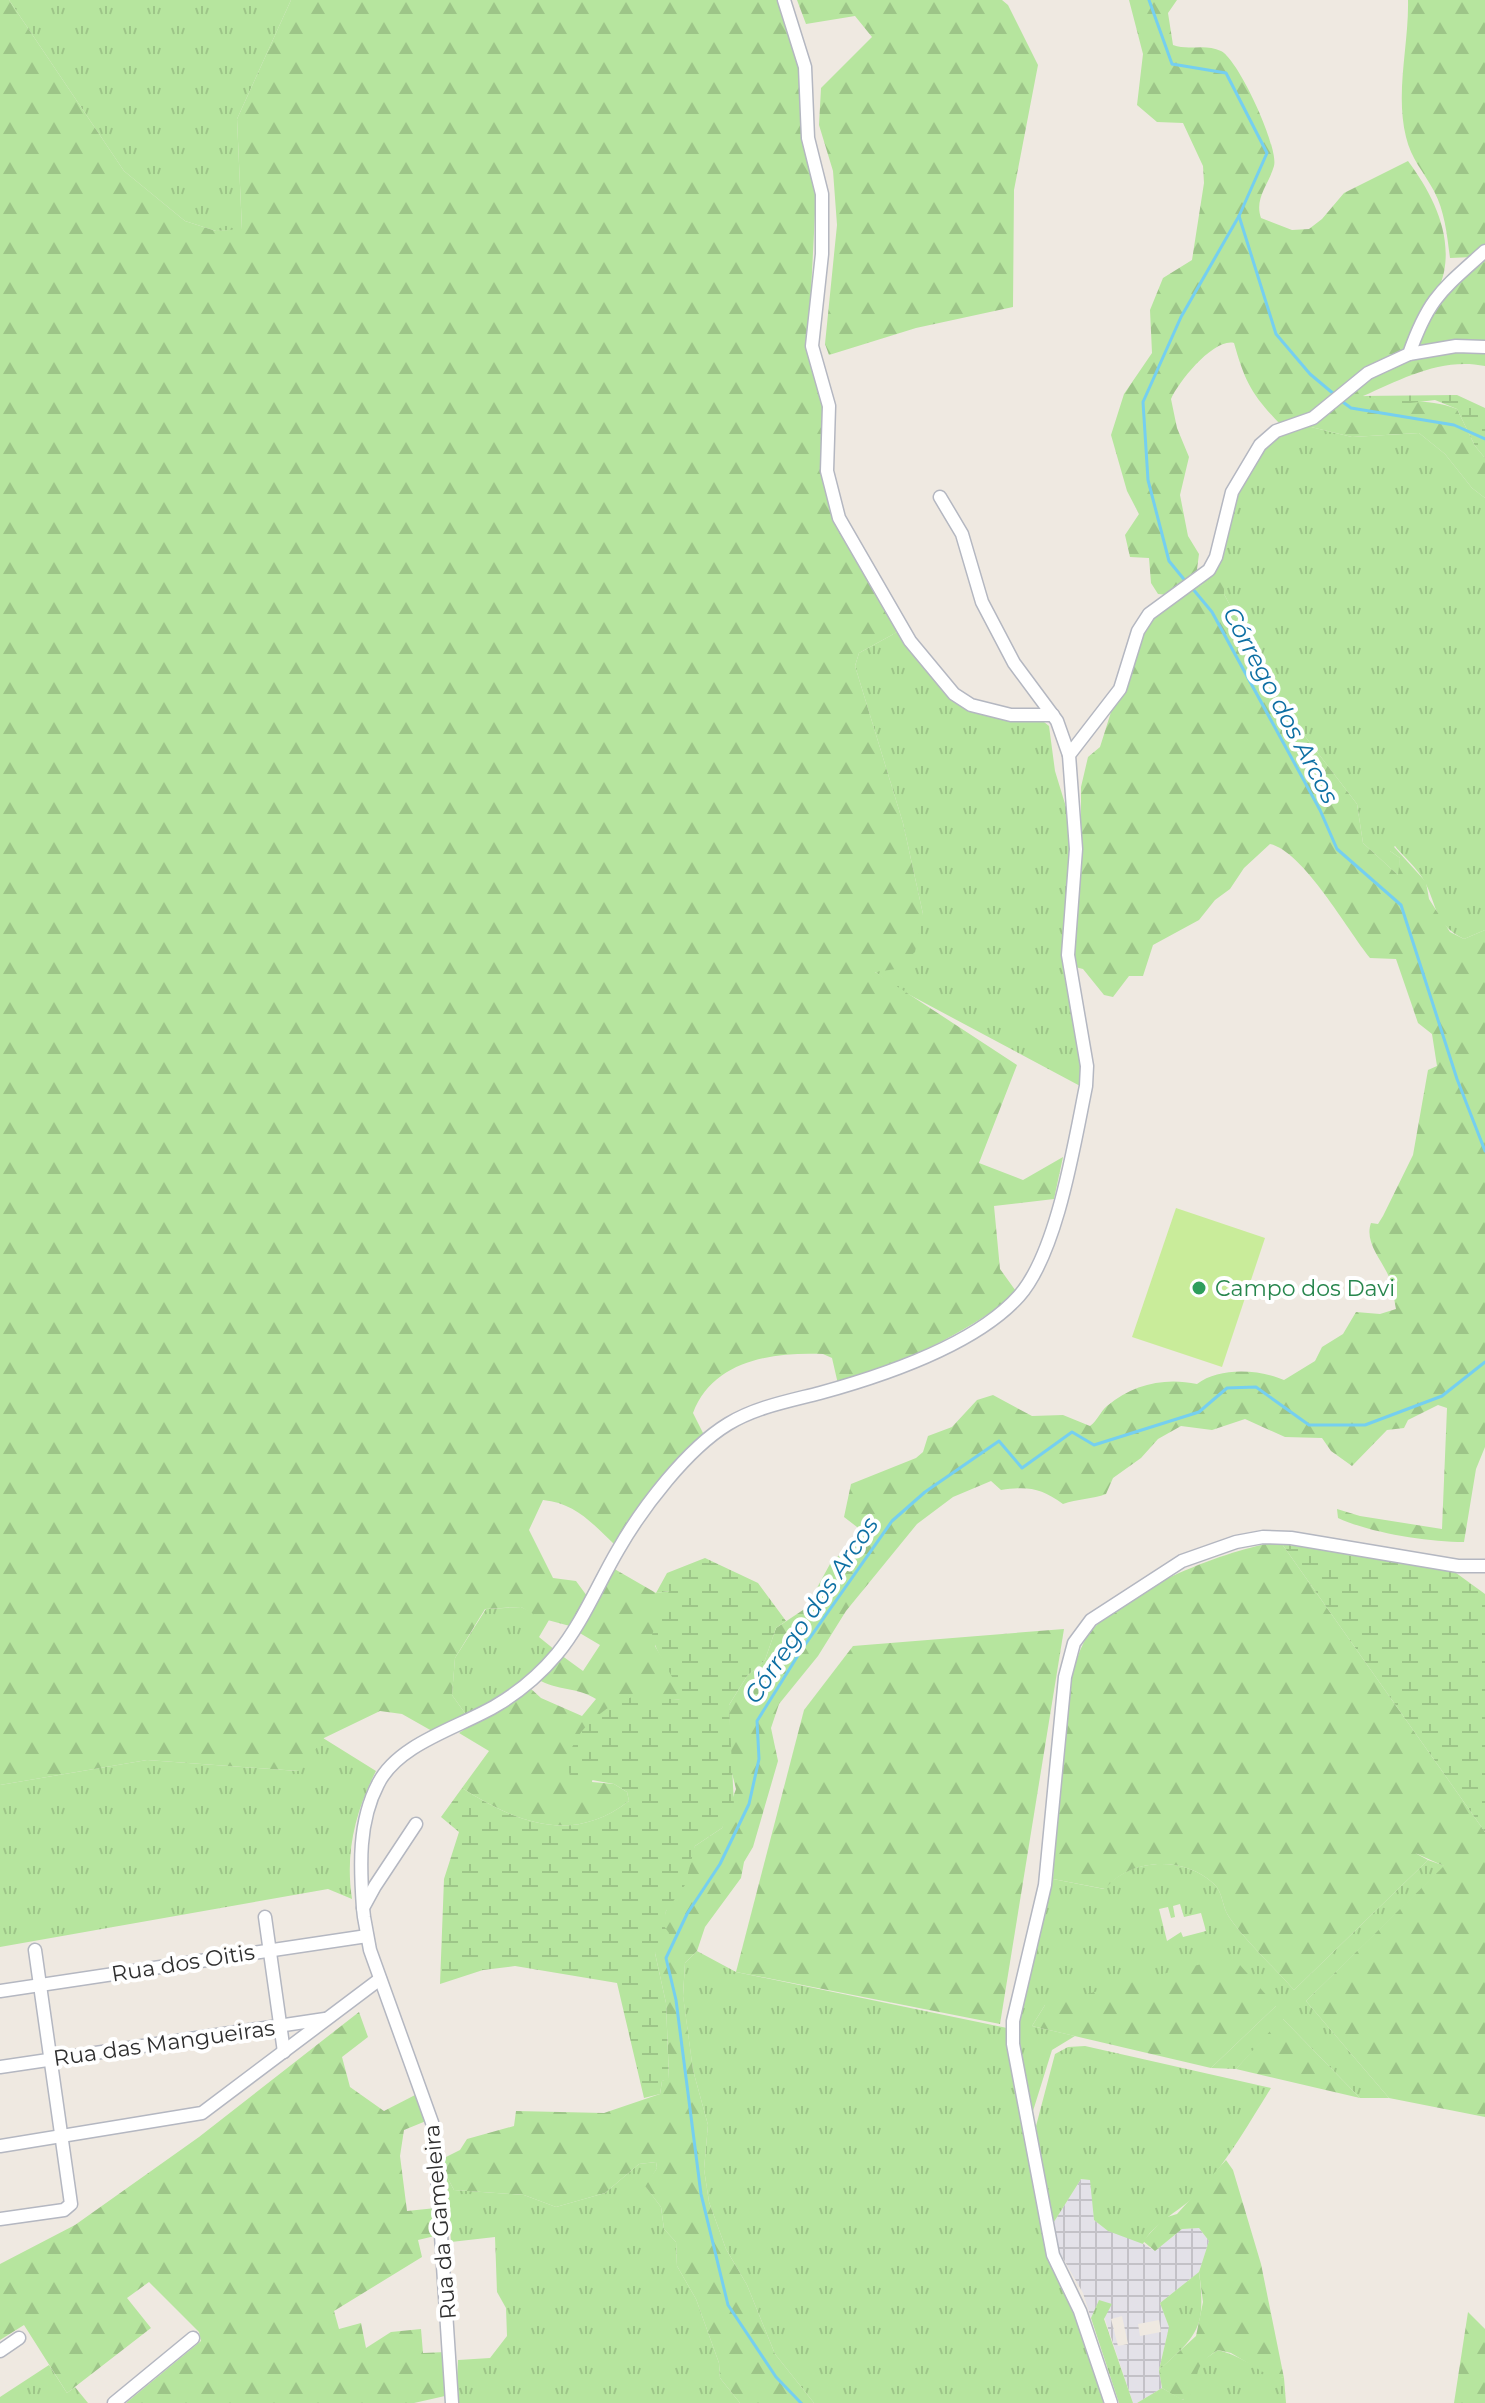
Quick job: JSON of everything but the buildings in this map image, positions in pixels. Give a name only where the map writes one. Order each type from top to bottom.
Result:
[{"type":"street","points":[[784,0],[805,67],[808,138],[822,194],[822,254],[812,346],[829,406],[827,471],[839,518],[910,641],[954,694],[971,705],[1011,715],[1053,715]]},
{"type":"street","points":[[1409,354],[1420,323],[1439,292],[1485,251]]},
{"type":"street","points":[[1069,755],[1120,689],[1138,631],[1149,614],[1209,570],[1216,557],[1232,492],[1268,436],[1313,418],[1368,373],[1409,354],[1456,346],[1485,347]]},
{"type":"street","name":"Rua da Gameleira","points":[[452,2403],[437,2146],[427,2101],[380,1979],[367,1936],[363,1908],[362,1843],[366,1815],[379,1782],[416,1747],[500,1703],[558,1653],[619,1548],[654,1498],[704,1441],[730,1423],[760,1409],[838,1388],[922,1359],[980,1326],[1016,1299],[1036,1275],[1048,1249],[1086,1086],[1087,1066],[1068,955],[1076,849],[1069,755],[1063,730],[1014,663],[982,602],[962,534],[940,497]]},
{"type":"street","points":[[1111,2403],[1084,2320],[1053,2255],[1013,2044],[1013,2021],[1045,1885],[1061,1699],[1074,1643],[1091,1620],[1151,1579],[1200,1553],[1249,1540],[1291,1538],[1458,1566],[1485,1566]]},
{"type":"street","points":[[363,1908],[416,1824]]},
{"type":"street","points":[[265,1917],[284,2052]]},
{"type":"street","name":"Rua dos Oitis","points":[[0,1991],[367,1936]]},
{"type":"street","points":[[0,2219],[64,2210],[70,2206],[35,1950]]},
{"type":"street","points":[[0,2146],[202,2113],[380,1979]]},
{"type":"street","name":"Rua das Mangueiras","points":[[0,2067],[328,2018]]},
{"type":"street","points":[[0,2351],[19,2338]]},
{"type":"street","points":[[114,2403],[193,2338]]},
{"type":"shaded area","points":[[1081,2179],[1091,2180],[1094,2220],[1108,2231],[1132,2237],[1155,2251],[1182,2229],[1199,2228],[1209,2241],[1199,2272],[1160,2303],[1169,2327],[1159,2370],[1162,2388],[1137,2403],[1133,2403],[1099,2301],[1091,2318],[1083,2293],[1060,2253],[1052,2225]],"holes":[[[1122,2316],[1128,2344],[1118,2346],[1111,2319]],[[1159,2320],[1161,2332],[1140,2336],[1138,2324]]]},
{"type":"green space","points":[[0,0],[9,0],[124,171],[185,221],[216,231],[242,229],[237,119],[291,0],[779,0],[801,67],[816,194],[808,350],[823,396],[827,495],[837,524],[899,631],[859,653],[855,666],[903,823],[923,914],[915,952],[896,969],[875,972],[1017,1065],[979,1163],[1023,1180],[1063,1157],[1054,1199],[994,1206],[1000,1269],[1018,1294],[931,1346],[838,1384],[832,1358],[823,1354],[765,1358],[729,1371],[702,1395],[693,1413],[704,1435],[614,1544],[574,1510],[543,1500],[529,1530],[553,1578],[576,1581],[587,1596],[570,1626],[540,1618],[521,1607],[485,1609],[455,1658],[452,1695],[467,1716],[432,1731],[402,1714],[380,1711],[324,1738],[299,1771],[147,1760],[0,1785]]},
{"type":"green space","points":[[9,0],[291,0],[237,119],[242,230],[216,231],[185,221],[124,171]]},
{"type":"green space","points":[[797,0],[1002,0],[1008,5],[1038,65],[1014,190],[1013,307],[916,328],[829,355],[825,344],[837,225],[833,171],[819,125],[821,88],[872,37],[855,16],[806,24]]},
{"type":"green space","points":[[1129,0],[1177,0],[1168,13],[1173,45],[1221,51],[1247,86],[1264,123],[1274,156],[1274,166],[1259,204],[1261,218],[1292,230],[1309,229],[1344,193],[1408,161],[1438,213],[1446,257],[1441,282],[1408,352],[1304,420],[1280,424],[1270,414],[1251,387],[1234,343],[1226,343],[1207,354],[1181,382],[1171,399],[1177,428],[1189,457],[1180,495],[1188,536],[1199,554],[1196,577],[1168,595],[1158,594],[1151,583],[1149,558],[1130,557],[1125,535],[1139,514],[1127,491],[1111,435],[1124,394],[1152,353],[1150,310],[1163,278],[1192,260],[1204,183],[1203,166],[1183,123],[1157,122],[1137,105],[1143,54]]},
{"type":"green space","points":[[1408,0],[1485,0],[1485,246],[1473,257],[1450,258],[1441,207],[1406,137],[1402,86]]},
{"type":"green space","points":[[1485,255],[1485,344],[1413,350],[1444,292]]},
{"type":"green space","points":[[1457,348],[1485,350],[1485,366],[1453,364],[1437,367],[1363,396],[1434,403],[1457,409],[1475,446],[1485,458],[1485,498],[1472,488],[1445,454],[1419,433],[1352,437],[1307,426],[1376,376],[1411,360]]},
{"type":"green space","points":[[1457,395],[1485,408],[1485,458],[1475,446],[1457,409],[1435,400],[1402,404],[1361,396]]},
{"type":"green space","points":[[1307,426],[1352,437],[1419,433],[1445,454],[1472,488],[1485,498],[1485,930],[1464,939],[1447,928],[1422,877],[1395,846],[1390,851],[1400,858],[1399,876],[1363,843],[1357,804],[1288,714],[1224,594],[1224,576],[1197,587],[1205,579],[1232,504],[1268,439]]},
{"type":"green space","points":[[1224,575],[1224,594],[1288,714],[1357,804],[1363,843],[1398,875],[1400,858],[1390,851],[1383,853],[1385,837],[1426,882],[1429,899],[1450,932],[1464,939],[1485,930],[1485,1447],[1476,1469],[1464,1542],[1400,1536],[1338,1518],[1337,1509],[1360,1516],[1442,1529],[1447,1408],[1438,1405],[1408,1420],[1404,1428],[1387,1430],[1352,1466],[1331,1451],[1322,1438],[1285,1437],[1245,1419],[1212,1430],[1181,1426],[1158,1439],[1141,1458],[1113,1478],[1106,1494],[1063,1504],[1048,1494],[1034,1490],[1001,1490],[991,1481],[953,1497],[917,1524],[846,1611],[818,1656],[779,1704],[771,1728],[778,1761],[753,1847],[744,1862],[741,1878],[705,1927],[697,1951],[685,1963],[683,1995],[693,2070],[708,2125],[704,2169],[709,2202],[726,2249],[747,2285],[775,2354],[814,2403],[740,2403],[720,2378],[719,2363],[696,2299],[677,2266],[676,2242],[664,2229],[661,2207],[645,2186],[657,2168],[656,2162],[639,2164],[605,2193],[556,2207],[524,2195],[454,2190],[446,2175],[444,2158],[460,2150],[467,2139],[514,2126],[516,2111],[604,2113],[660,2094],[662,2081],[669,2078],[666,2003],[655,1953],[666,1911],[695,1846],[722,1828],[736,1789],[730,1765],[729,1705],[747,1676],[765,1660],[776,1628],[806,1608],[830,1564],[860,1535],[857,1527],[844,1517],[851,1484],[916,1458],[923,1452],[928,1436],[952,1427],[977,1400],[993,1395],[1032,1416],[1063,1415],[1090,1426],[1117,1398],[1150,1384],[1173,1381],[1197,1384],[1228,1372],[1251,1372],[1284,1380],[1315,1361],[1322,1347],[1343,1334],[1356,1312],[1380,1314],[1396,1309],[1390,1281],[1372,1244],[1369,1230],[1371,1223],[1378,1224],[1383,1216],[1413,1155],[1428,1070],[1437,1066],[1432,1034],[1418,1023],[1396,959],[1370,958],[1310,876],[1283,850],[1270,844],[1244,868],[1230,889],[1215,900],[1199,920],[1153,945],[1143,976],[1129,976],[1113,997],[1104,995],[1083,969],[1075,967],[1072,954],[1081,851],[1081,787],[1088,757],[1100,747],[1131,656],[1149,623],[1174,600]]},
{"type":"green space","points":[[899,631],[950,695],[1012,718],[1044,722],[1049,726],[1055,771],[1073,830],[1064,955],[1084,1064],[1082,1087],[893,986],[874,971],[923,914],[903,823],[855,666],[859,653]]},
{"type":"green space","name":"Campo dos Davi","points":[[1176,1208],[1265,1238],[1222,1367],[1132,1337]]},
{"type":"green space","points":[[1266,1544],[1282,1544],[1485,1832],[1485,2117],[1389,2098],[1306,2001],[1444,1866],[1415,1853],[1428,1860],[1294,1990],[1236,1927],[1217,1887],[1188,1868],[1158,1864],[1143,1866],[1128,1871],[1105,1889],[1053,1879],[1064,1725],[1068,1694],[1083,1644],[1096,1626],[1138,1594],[1192,1567]]},
{"type":"green space","points":[[1282,1544],[1452,1570],[1485,1594],[1485,1832]]},
{"type":"green space","points":[[705,1558],[758,1583],[786,1621],[776,1628],[765,1660],[747,1676],[729,1705],[734,1806],[722,1828],[695,1846],[685,1885],[666,1911],[664,1926],[669,1933],[667,1942],[655,1953],[666,2003],[669,2079],[662,2081],[660,2094],[644,2098],[617,1983],[515,1966],[483,1970],[440,1984],[444,1879],[459,1832],[441,1817],[462,1788],[503,1811],[545,1824],[587,1822],[608,1815],[629,1801],[627,1792],[614,1784],[570,1776],[568,1763],[571,1750],[586,1726],[621,1701],[639,1696],[681,1699],[652,1635],[669,1591],[656,1593],[667,1573]]},
{"type":"green space","points":[[611,1567],[656,1593],[670,1591],[655,1646],[678,1685],[682,1699],[636,1697],[607,1712],[592,1782],[614,1784],[627,1792],[629,1801],[608,1815],[566,1825],[545,1824],[503,1811],[462,1788],[489,1751],[459,1733],[529,1687],[541,1698],[582,1716],[596,1699],[537,1679],[561,1655],[583,1671],[600,1645],[578,1632]]},
{"type":"green space","points":[[521,1607],[549,1620],[539,1637],[555,1650],[523,1680],[467,1716],[452,1695],[455,1658],[486,1609]]},
{"type":"green space","points":[[1064,1629],[1000,2024],[736,1972],[804,1710],[853,1646]]},
{"type":"green space","points":[[323,1738],[376,1771],[357,1817],[351,1849],[352,1899],[328,1889],[0,1947],[0,1785],[147,1760],[298,1771]]},
{"type":"green space","points":[[1428,1860],[1445,1866],[1306,2001],[1389,2098],[1360,2098],[1283,2019],[1236,2069],[1211,2068],[1276,2006],[1045,2005],[1032,2026],[1075,2036],[1052,2050],[1033,2111],[1016,2025],[1053,1879],[1104,1889],[1128,1871],[1142,1866],[1158,1864],[1188,1868],[1217,1887],[1236,1927],[1294,1990]],"holes":[[[1180,1904],[1184,1917],[1201,1913],[1206,1931],[1183,1937],[1181,1932],[1167,1941],[1159,1909],[1168,1907],[1171,1918],[1175,1917],[1173,1906]]]},
{"type":"green space","points":[[697,1951],[736,1972],[1007,2028],[1049,2257],[1071,2299],[1104,2403],[814,2403],[775,2354],[747,2285],[726,2249],[709,2202],[704,2169],[708,2125],[693,2070],[683,1996],[685,1963]]},
{"type":"green space","points":[[1232,1956],[1276,2006],[1211,2068],[1032,2026],[1045,2005]]},
{"type":"green space","points":[[359,2012],[368,2037],[342,2057],[350,2087],[384,2111],[419,2093],[426,2121],[404,2130],[400,2156],[407,2211],[436,2208],[439,2235],[418,2240],[422,2257],[334,2311],[339,2329],[361,2323],[366,2348],[391,2332],[421,2329],[423,2353],[446,2352],[445,2396],[414,2403],[126,2403],[201,2341],[199,2332],[149,2282],[127,2298],[151,2328],[67,2393],[24,2325],[0,2340],[0,2264],[75,2225],[199,2137]]},
{"type":"green space","points":[[1282,2018],[1360,2098],[1236,2069]]},
{"type":"green space","points":[[1085,2046],[1271,2088],[1211,2178],[1194,2197],[1153,2229],[1143,2244],[1108,2231],[1094,2220],[1090,2180],[1081,2179],[1052,2225],[1036,2126],[1055,2054],[1068,2047]]},
{"type":"green space","points":[[1226,2160],[1233,2170],[1261,2264],[1284,2378],[1268,2375],[1231,2353],[1218,2350],[1200,2366],[1198,2390],[1182,2400],[1162,2388],[1159,2370],[1196,2336],[1203,2302],[1199,2272],[1209,2241],[1199,2228],[1182,2229],[1155,2251],[1143,2241],[1164,2218],[1177,2214]]},
{"type":"green space","points":[[656,2162],[657,2168],[646,2187],[661,2207],[664,2229],[676,2242],[677,2266],[696,2299],[719,2363],[720,2378],[740,2403],[456,2403],[458,2360],[490,2358],[507,2336],[506,2308],[497,2292],[495,2237],[451,2242],[446,2175],[454,2190],[524,2195],[556,2207],[605,2193],[639,2164]]},
{"type":"green space","points":[[1199,2272],[1201,2305],[1197,2328],[1159,2370],[1169,2327],[1160,2303]]},
{"type":"green space","points":[[1099,2300],[1112,2304],[1104,2319],[1133,2403],[1119,2403],[1091,2318]]},
{"type":"green space","points":[[1468,2312],[1485,2329],[1485,2403],[1454,2403]]},
{"type":"green space","points":[[1218,2350],[1284,2378],[1286,2403],[1137,2403],[1162,2388],[1183,2400],[1202,2361]]},
{"type":"green space","points":[[49,2365],[67,2393],[75,2387],[88,2403],[0,2403],[0,2397]]},
{"type":"waterway","name":"Córrego dos Arcos","points":[[1149,0],[1172,64],[1226,73],[1267,153],[1239,216],[1181,317],[1143,402],[1148,480],[1169,561],[1187,583]]},
{"type":"waterway","points":[[1239,216],[1276,334],[1310,374],[1335,395]]},
{"type":"waterway","points":[[1340,400],[1351,408],[1454,425],[1485,439]]},
{"type":"waterway","name":"Córrego dos Arcos","points":[[1192,588],[1212,612],[1320,810],[1337,849],[1401,905],[1457,1079],[1485,1151]]},
{"type":"waterway","name":"Córrego dos Arcos","points":[[801,2403],[776,2377],[728,2305],[701,2194],[676,2000],[666,1958],[687,1914],[720,1864],[749,1804],[759,1759],[757,1721],[802,1649],[892,1521],[925,1492],[999,1441],[1022,1468],[1072,1432],[1094,1445],[1199,1412],[1227,1388],[1256,1387],[1309,1425],[1365,1425],[1442,1396],[1485,1362]]},
{"type":"place","name":"Campo dos Davi","points":[[1199,1288]]}]
